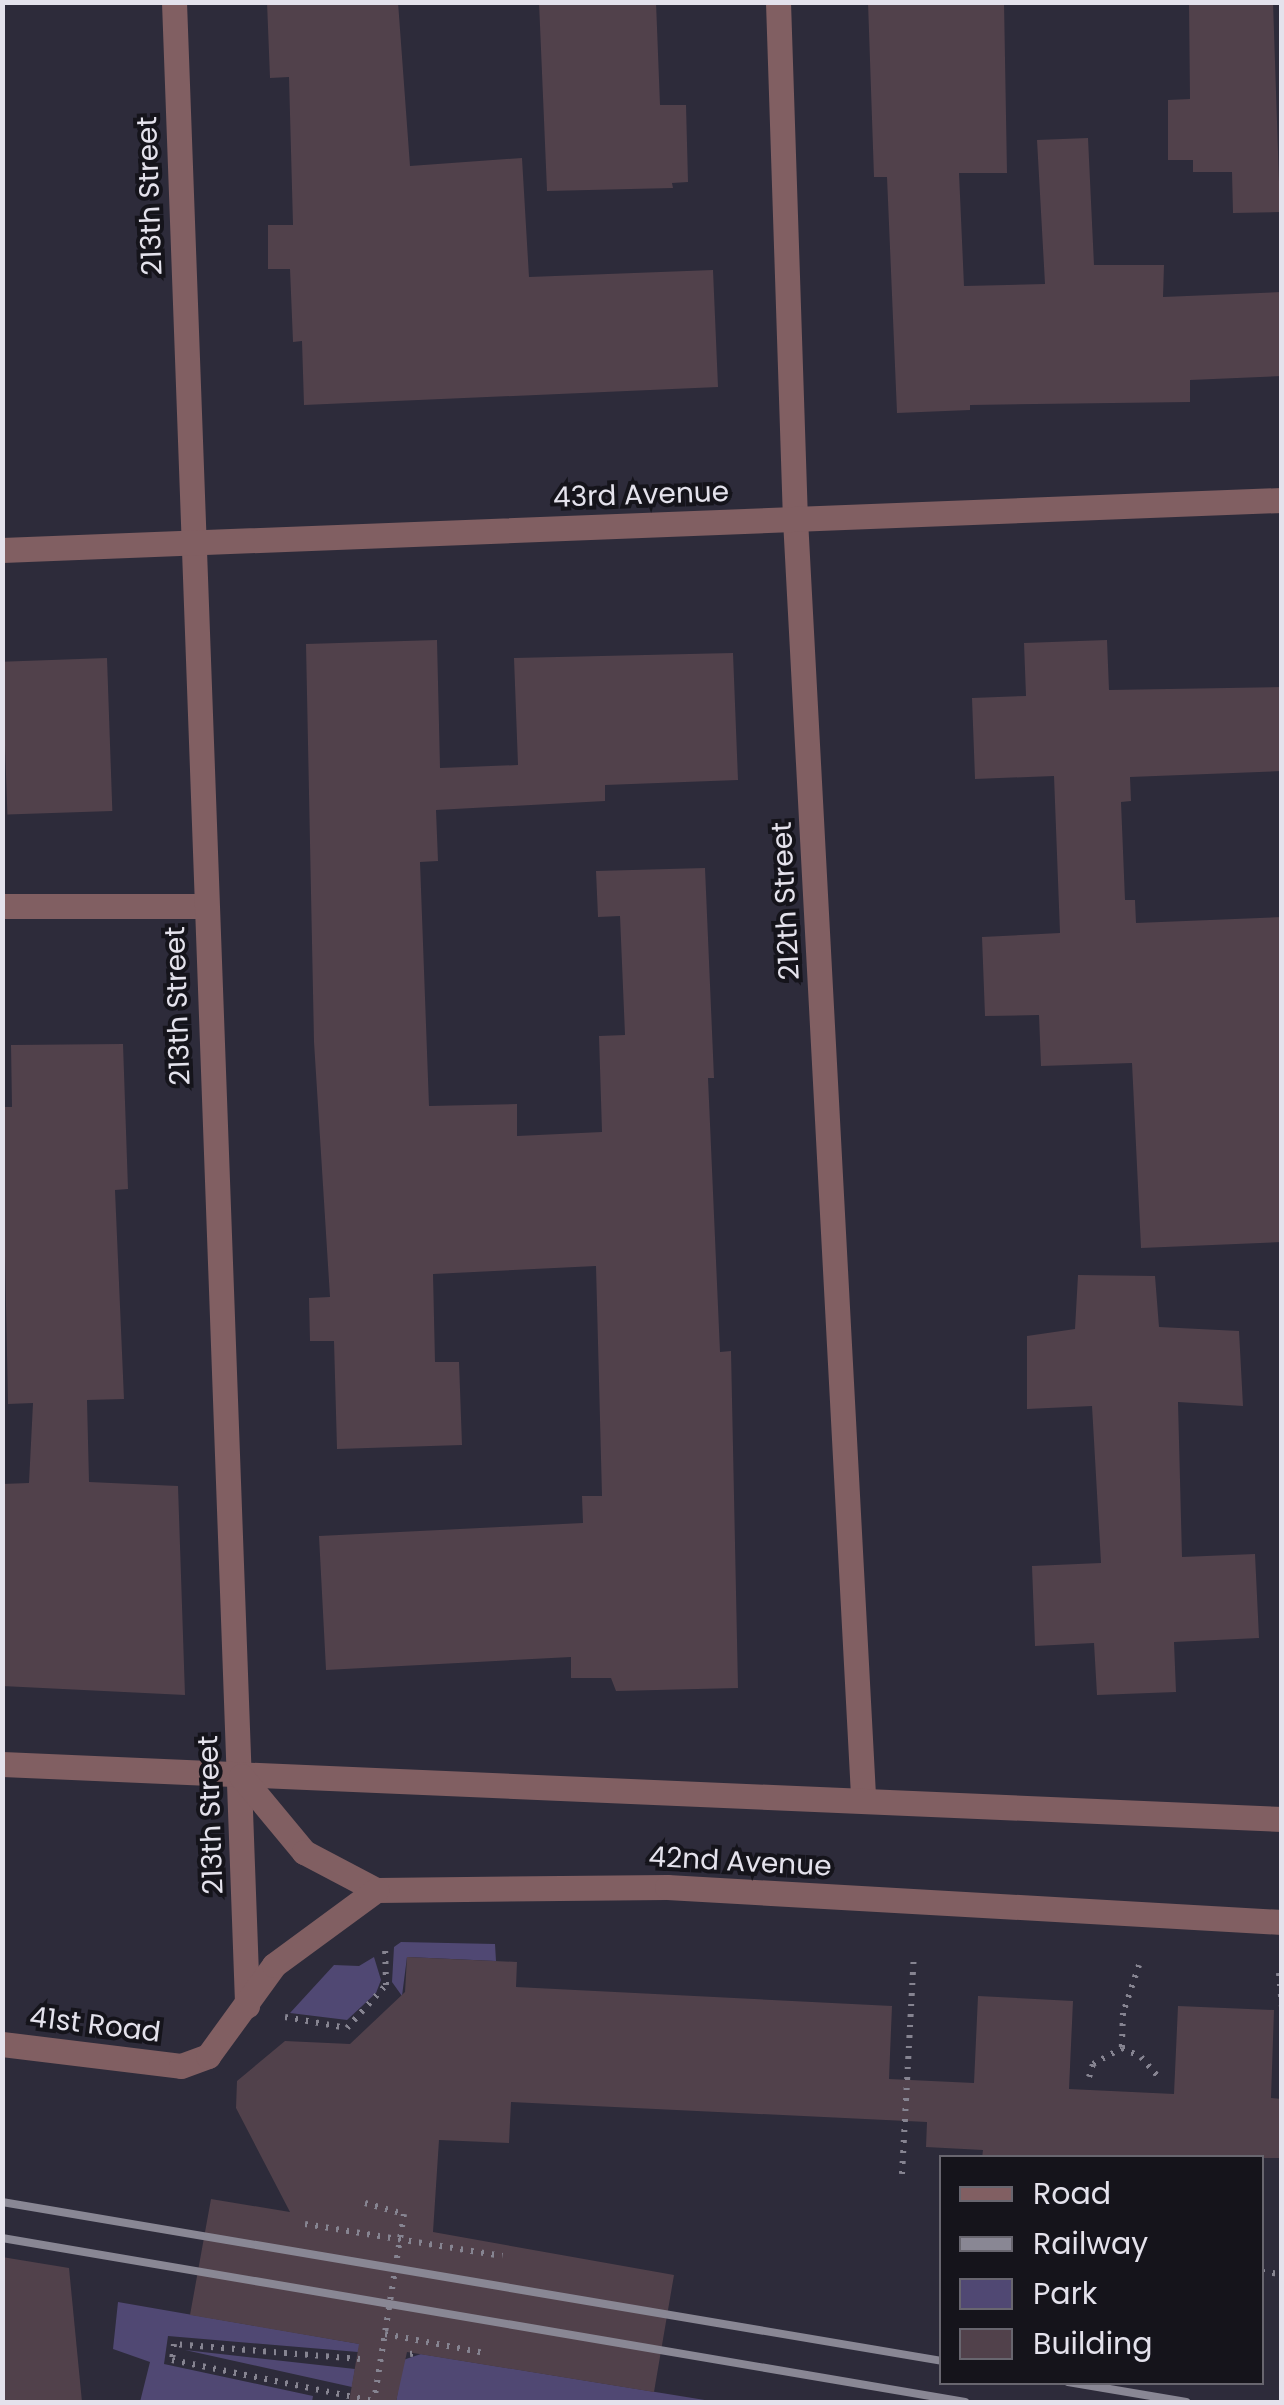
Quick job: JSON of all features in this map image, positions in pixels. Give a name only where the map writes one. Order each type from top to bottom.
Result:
[{"type":"street","name":"213th Street","points":[[174,2],[247,2006]]},
{"type":"street","name":"212th Street","points":[[778,2],[796,519],[862,1797]]},
{"type":"street","name":"43rd Avenue","points":[[2,550],[1282,500]]},
{"type":"street","points":[[2,906],[204,906]]},
{"type":"street","points":[[2,1764],[862,1797],[1282,1819]]},
{"type":"street","points":[[240,1776],[293,1843],[376,1890],[274,1965],[247,2006]]},
{"type":"street","name":"42nd Avenue","points":[[376,1890],[667,1887],[1282,1922]]},
{"type":"street","name":"41st Road","points":[[2,2044],[181,2066],[208,2056],[247,2006]]},
{"type":"path","points":[[279,2016],[347,2028],[386,1985],[385,1943]]},
{"type":"path","points":[[902,2174],[914,1954]]},
{"type":"path","points":[[1122,2048],[1123,2012],[1138,1965]]},
{"type":"path","points":[[1279,1973],[1282,2007]]},
{"type":"path","points":[[1089,2077],[1093,2064],[1122,2048]]},
{"type":"path","points":[[1122,2048],[1141,2057],[1161,2080]]},
{"type":"path","points":[[360,2359],[174,2344],[172,2360],[373,2402],[404,2214],[366,2204]]},
{"type":"path","points":[[304,2224],[502,2256]]},
{"type":"path","points":[[385,2334],[485,2353]]},
{"type":"green space","points":[[401,1942],[495,1944],[496,1961],[407,1957],[402,1996],[392,1982],[394,1947]]},
{"type":"green space","points":[[374,1957],[381,1980],[376,1993],[347,2020],[290,2013],[334,1965],[359,1966]]},
{"type":"green space","points":[[118,2302],[360,2344],[358,2352],[168,2336],[164,2364],[313,2396],[312,2402],[140,2402],[150,2362],[113,2349]]},
{"type":"green space","points":[[185,2350],[355,2369],[352,2387]]},
{"type":"green space","points":[[421,2354],[717,2402],[396,2402],[403,2360]]},
{"type":"building","points":[[267,2],[398,2],[410,166],[522,158],[529,277],[713,270],[718,387],[304,405],[302,341],[293,342],[290,269],[268,269],[268,225],[293,225],[289,77],[270,78]]},
{"type":"building","points":[[539,2],[656,2],[660,105],[686,105],[688,182],[672,183],[673,188],[547,191]]},
{"type":"building","points":[[868,2],[1004,2],[1007,173],[959,173],[964,286],[1045,284],[1037,140],[1088,138],[1094,265],[1164,265],[1163,297],[1282,292],[1282,376],[1190,380],[1190,402],[970,405],[970,410],[897,413],[887,177],[874,177]]},
{"type":"building","points":[[1189,2],[1273,2],[1280,212],[1233,213],[1232,172],[1193,172],[1193,160],[1168,160],[1168,100],[1190,99]]},
{"type":"building","points":[[437,640],[440,768],[518,765],[514,658],[733,653],[738,780],[605,785],[605,801],[436,810],[438,861],[420,862],[429,1106],[517,1104],[517,1136],[602,1132],[599,1036],[625,1035],[620,916],[598,917],[596,871],[705,868],[714,1078],[708,1078],[720,1352],[731,1351],[738,1688],[616,1691],[611,1678],[571,1678],[571,1657],[326,1670],[319,1536],[583,1523],[582,1496],[602,1496],[596,1266],[433,1274],[435,1362],[459,1362],[462,1445],[337,1449],[334,1341],[310,1341],[309,1298],[330,1297],[314,1042],[306,644]]},
{"type":"building","points":[[1107,640],[1109,690],[1282,687],[1282,771],[1130,777],[1131,801],[1121,802],[1125,900],[1135,900],[1136,923],[1282,917],[1282,1242],[1141,1248],[1132,1063],[1041,1066],[1039,1015],[985,1016],[982,937],[1060,933],[1054,776],[975,779],[972,698],[1026,696],[1024,643]]},
{"type":"building","points":[[107,658],[112,811],[7,815],[2,662]]},
{"type":"building","points":[[123,1044],[128,1189],[115,1190],[124,1399],[87,1400],[89,1482],[178,1486],[185,1695],[2,1686],[2,1484],[29,1483],[33,1403],[8,1404],[2,1107],[12,1107],[11,1045]]},
{"type":"building","points":[[1078,1275],[1155,1276],[1159,1327],[1239,1331],[1243,1406],[1178,1402],[1182,1557],[1255,1554],[1259,1638],[1174,1642],[1176,1692],[1097,1695],[1094,1643],[1035,1646],[1032,1566],[1101,1563],[1092,1406],[1027,1409],[1027,1336],[1075,1329]]},
{"type":"building","points":[[407,1957],[517,1962],[516,1987],[892,2006],[889,2079],[974,2083],[978,1996],[1073,2001],[1069,2089],[1174,2094],[1178,2006],[1274,2010],[1271,2098],[1282,2099],[1282,2158],[982,2155],[983,2150],[926,2147],[927,2122],[511,2102],[509,2143],[439,2140],[433,2232],[674,2275],[654,2392],[407,2352],[396,2402],[349,2402],[359,2344],[190,2315],[211,2199],[290,2212],[236,2108],[237,2081],[285,2041],[350,2044],[405,1992]]},
{"type":"building","points":[[2,2257],[69,2268],[82,2402],[2,2402]]},
{"type":"railway","points":[[2,2202],[939,2360]]},
{"type":"railway","points":[[2,2238],[965,2402]]},
{"type":"railway","points":[[1086,2385],[1186,2402]]}]
